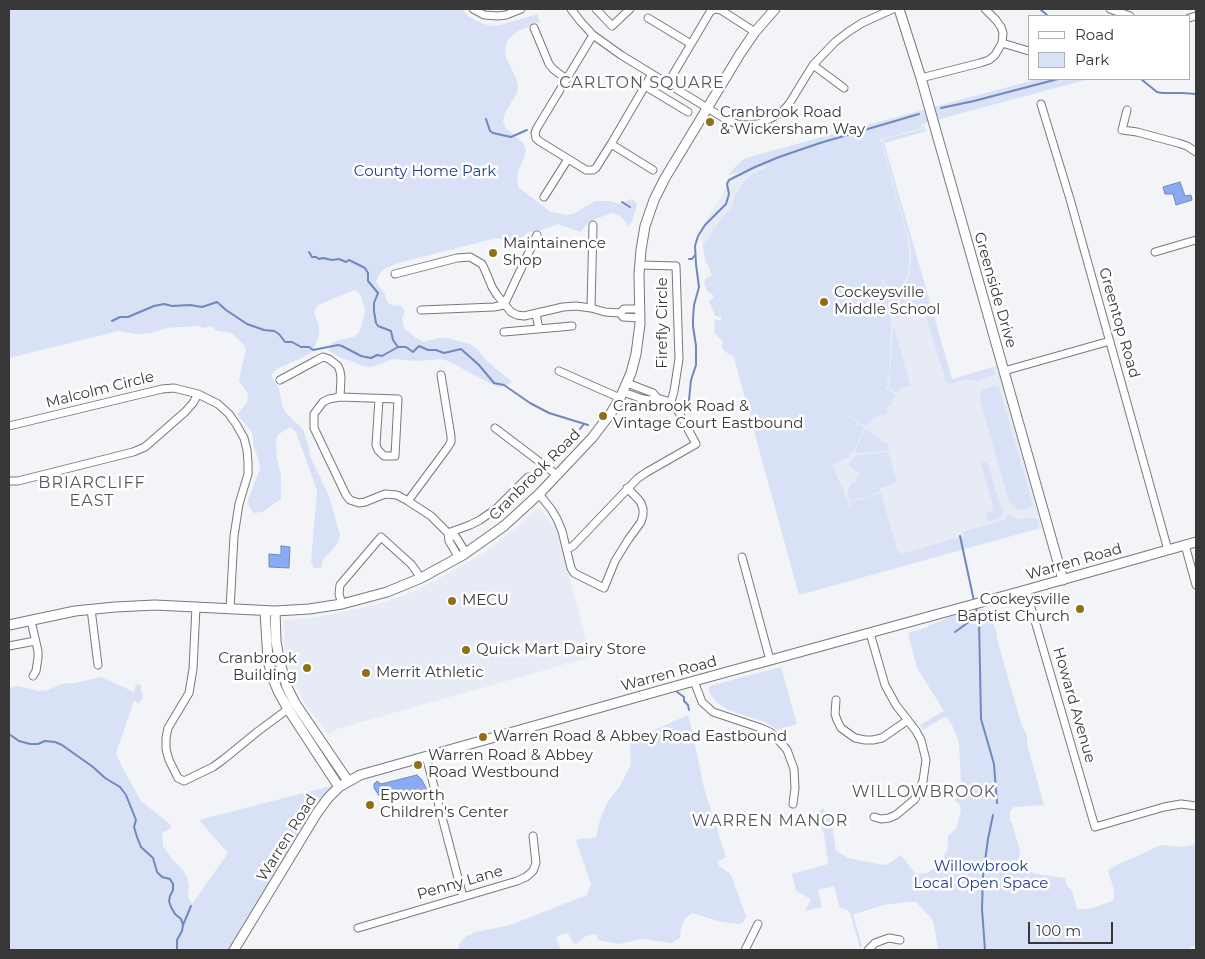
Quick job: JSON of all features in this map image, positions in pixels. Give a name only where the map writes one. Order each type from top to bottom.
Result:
[{"type":"street","points":[[473,9],[484,15],[498,16],[506,15],[519,9]]},
{"type":"street","points":[[571,9],[594,35],[620,55],[727,120],[746,125],[764,122],[782,112],[814,65],[830,47],[862,23],[893,9]]},
{"type":"street","points":[[596,9],[612,26],[630,9]]},
{"type":"street","points":[[668,83],[710,12],[716,9],[721,10],[755,32]]},
{"type":"street","name":"Cranbrook Road","points":[[9,625],[91,609],[135,606],[275,611],[309,609],[342,604],[387,592],[421,578],[462,555],[508,522],[592,438],[611,413],[623,391],[636,354],[640,332],[640,265],[644,234],[654,200],[665,178],[740,54],[755,32],[775,9]]},
{"type":"street","name":"Greenside Drive","points":[[899,9],[921,78],[1063,580]]},
{"type":"street","points":[[921,78],[988,60],[995,55],[1002,43],[1003,34],[996,20],[985,9]]},
{"type":"street","points":[[1110,9],[1126,13]]},
{"type":"street","points":[[648,18],[691,44]]},
{"type":"street","points":[[534,28],[553,69],[566,79]]},
{"type":"street","points":[[594,35],[535,133],[539,141],[586,170],[593,170],[611,144],[652,74]]},
{"type":"street","points":[[1002,43],[1028,51]]},
{"type":"street","points":[[814,65],[844,88]]},
{"type":"street","points":[[645,86],[688,112]]},
{"type":"street","name":"Greentop Road","points":[[1041,104],[1070,199],[1168,550]]},
{"type":"street","points":[[1127,110],[1122,130],[1178,143],[1196,152]]},
{"type":"street","points":[[611,144],[654,170]]},
{"type":"street","points":[[544,197],[568,159]]},
{"type":"street","points":[[591,308],[593,225]]},
{"type":"street","points":[[504,305],[537,235]]},
{"type":"street","points":[[1155,252],[1196,240]]},
{"type":"street","points":[[395,274],[457,258],[470,257],[482,264],[492,287],[504,305],[517,315],[524,316],[576,306],[620,313],[624,309],[640,314]]},
{"type":"street","name":"Firefly Circle","points":[[640,265],[676,266],[680,359],[671,402]]},
{"type":"street","points":[[421,310],[504,305]]},
{"type":"street","points":[[536,314],[539,329]]},
{"type":"street","points":[[504,332],[572,326]]},
{"type":"street","points":[[1004,371],[1110,341]]},
{"type":"street","points":[[280,380],[318,360],[323,358],[329,359],[338,366],[340,372],[340,397]]},
{"type":"street","points":[[559,371],[650,400],[657,398],[671,402],[676,407],[696,444],[647,472],[627,488],[573,546],[567,549]]},
{"type":"street","points":[[408,501],[450,442],[451,436],[441,375]]},
{"type":"street","name":"Malcolm Circle","points":[[9,426],[162,389],[174,388],[198,394],[218,404],[236,424],[244,438],[247,450],[248,474],[239,504],[234,536],[230,609]]},
{"type":"street","points":[[9,481],[132,452],[145,447],[185,412],[198,394]]},
{"type":"street","points":[[379,399],[376,445],[384,456],[395,456],[398,399],[340,397],[323,402],[314,414],[314,428],[346,495],[350,500],[359,503],[385,494],[397,495],[431,516],[448,533],[456,537],[462,555]]},
{"type":"street","points":[[496,428],[557,475]]},
{"type":"street","points":[[448,533],[480,520],[497,508],[528,478]]},
{"type":"street","points":[[538,494],[557,519],[574,573],[604,588],[615,561],[641,522],[643,515],[641,503],[627,488]]},
{"type":"street","points":[[342,604],[338,594],[340,586],[381,536],[411,564],[421,578]]},
{"type":"street","name":"Warren Road","points":[[234,950],[317,813],[328,798],[348,781],[367,773],[426,756],[1196,542]]},
{"type":"street","points":[[1185,545],[1196,585]]},
{"type":"street","points":[[742,558],[770,660]]},
{"type":"street","name":"Howard Avenue","points":[[1026,590],[1095,827],[1164,807],[1181,804],[1196,806]]},
{"type":"street","points":[[196,607],[191,683],[184,701],[168,728],[166,738],[169,760],[178,778],[182,780],[190,779],[224,759],[288,709]]},
{"type":"street","points":[[91,609],[98,665]]},
{"type":"street","points":[[264,611],[268,660],[278,692],[339,787]]},
{"type":"street","points":[[275,611],[279,659],[288,687],[348,781]]},
{"type":"street","points":[[31,620],[38,651],[38,664],[33,676]]},
{"type":"street","points":[[870,633],[885,685],[896,706],[918,735],[926,760],[923,781],[915,798],[902,811],[889,818],[881,819],[874,817]]},
{"type":"street","points":[[9,646],[35,641]]},
{"type":"street","points":[[694,681],[702,702],[713,712],[770,732],[787,750],[794,769],[795,788],[793,804]]},
{"type":"street","points":[[836,700],[834,714],[840,728],[855,738],[873,740],[882,738],[908,720]]},
{"type":"street","points":[[426,756],[463,897]]},
{"type":"street","name":"Penny Lane","points":[[358,928],[517,881],[530,874],[535,867],[533,836]]},
{"type":"street","points":[[745,950],[758,924]]},
{"type":"street","points":[[868,950],[875,943],[889,938],[900,940]]},
{"type":"shaded area","name":"Cockeysville Middle School","points":[[924,123],[926,131],[884,143],[952,379],[997,366],[1042,528],[799,595],[699,232],[735,174]]},
{"type":"shaded area","points":[[538,508],[556,528],[591,657],[337,729],[328,735],[306,705],[295,685],[286,657],[284,620],[311,618],[344,612],[382,603],[410,593],[485,552]]},
{"type":"green space","name":"County Home Park","points":[[9,9],[462,9],[469,17],[492,26],[537,14],[540,22],[518,31],[507,41],[505,49],[506,57],[518,86],[517,93],[505,113],[503,121],[506,128],[524,144],[526,152],[518,172],[519,188],[551,212],[567,215],[575,213],[595,201],[611,201],[618,204],[632,199],[637,204],[633,219],[629,226],[619,215],[611,213],[590,221],[580,232],[558,224],[536,232],[528,232],[518,243],[496,238],[398,263],[384,269],[379,274],[376,282],[385,294],[387,302],[393,306],[401,305],[405,312],[402,319],[404,328],[423,342],[447,338],[470,344],[512,382],[505,386],[497,387],[441,359],[417,361],[393,359],[371,367],[342,358],[329,351],[332,343],[354,337],[360,331],[365,309],[360,294],[354,290],[318,305],[314,312],[319,327],[319,335],[313,351],[277,369],[271,375],[279,389],[285,412],[303,429],[310,456],[329,496],[340,535],[338,543],[323,560],[321,568],[314,568],[311,561],[317,491],[296,432],[290,427],[277,436],[276,443],[281,475],[281,499],[262,512],[254,513],[249,507],[248,500],[260,469],[252,432],[237,414],[247,403],[248,394],[239,381],[246,350],[232,333],[217,331],[211,326],[205,328],[198,326],[166,328],[152,333],[136,334],[118,331],[9,358]]},
{"type":"green space","name":"Cockeysville Middle School","points":[[1034,80],[1085,80],[921,124],[921,128],[880,139],[907,237],[909,255],[908,272],[894,314],[892,314],[887,287],[882,279],[889,304],[891,328],[889,378],[887,378],[886,390],[896,395],[890,406],[886,407],[888,413],[874,418],[865,426],[849,415],[850,418],[864,428],[853,452],[849,453],[850,456],[832,465],[849,503],[848,507],[850,507],[852,502],[881,493],[898,552],[901,554],[963,536],[962,532],[1004,520],[1008,515],[1018,519],[1037,519],[1039,528],[799,595],[734,357],[721,347],[723,342],[714,333],[715,319],[721,321],[721,317],[715,316],[709,301],[714,298],[713,295],[707,291],[704,283],[706,278],[712,276],[710,268],[705,261],[703,245],[732,207],[735,195],[746,180],[753,174],[771,165],[728,175],[744,159]]},
{"type":"green space","points":[[926,129],[926,131],[884,143],[952,379],[993,367],[995,373],[993,375],[975,381],[966,379],[951,384],[946,382],[924,309],[894,318],[909,275],[911,250],[882,142],[885,139]]},
{"type":"green space","points":[[893,327],[910,385],[902,388],[897,393],[888,388]]},
{"type":"green space","points":[[994,386],[999,387],[1033,505],[1025,509],[1018,509],[1013,506],[1008,498],[980,399],[983,389]]},
{"type":"green space","points":[[865,429],[887,443],[889,450],[856,453],[855,451]]},
{"type":"green space","points":[[888,452],[897,483],[880,488],[880,491],[871,495],[851,501],[847,495],[848,491],[852,482],[855,483],[859,473],[849,466],[852,459],[856,456]]},
{"type":"green space","points":[[985,462],[988,464],[998,499],[1004,511],[1001,517],[988,522],[986,513],[994,510],[981,463]]},
{"type":"green space","name":"Willowbrook Local Open Space","points":[[983,609],[986,612],[989,611],[997,634],[1021,723],[1027,736],[1027,744],[1044,805],[1014,807],[1010,811],[1010,821],[1020,851],[1020,867],[1035,874],[1065,878],[1067,886],[1072,890],[1077,909],[1087,909],[1114,900],[1114,890],[1108,870],[1161,845],[1180,847],[1196,843],[1196,945],[1186,950],[938,950],[932,919],[916,902],[907,902],[883,905],[853,914],[862,946],[860,948],[850,913],[847,909],[844,910],[843,907],[840,908],[834,886],[818,890],[822,907],[805,911],[811,899],[796,891],[792,874],[828,864],[824,834],[817,816],[822,808],[829,814],[832,823],[836,851],[848,858],[883,865],[888,864],[901,855],[917,874],[927,873],[942,861],[948,847],[948,836],[956,829],[961,811],[960,805],[953,798],[926,790],[928,785],[956,793],[963,800],[966,790],[961,785],[959,742],[946,716],[923,730],[920,725],[944,711],[917,668],[908,633],[928,627],[955,615]]},
{"type":"green space","points":[[781,667],[797,724],[778,730],[765,722],[728,710],[716,702],[708,690],[710,686]]},
{"type":"green space","points":[[101,677],[134,692],[137,684],[141,685],[142,700],[138,703],[134,701],[116,753],[141,801],[171,825],[171,828],[162,833],[163,846],[183,870],[187,878],[189,887],[188,897],[192,904],[228,853],[199,820],[335,785],[327,791],[299,835],[230,950],[9,950],[9,688],[17,686],[39,691],[48,690],[61,684]]},
{"type":"green space","points":[[688,715],[704,788],[726,857],[717,862],[721,868],[731,875],[746,916],[743,923],[722,922],[692,913],[685,918],[680,938],[672,943],[641,939],[619,944],[598,940],[595,934],[586,936],[576,944],[573,943],[567,933],[556,938],[561,950],[458,950],[465,937],[476,932],[510,925],[587,895],[591,884],[576,840],[596,837],[607,803],[620,786],[631,765],[630,743],[645,734]]},
{"type":"water","points":[[1180,182],[1185,196],[1191,195],[1192,200],[1176,205],[1173,194],[1165,194],[1163,187]]},
{"type":"water","points":[[281,546],[290,547],[289,568],[269,567],[269,554],[281,555]]},
{"type":"water","points":[[417,775],[426,788],[426,797],[384,798],[380,797],[374,788],[374,784],[377,781],[381,784]]},
{"type":"waterway","points":[[1040,9],[1047,15]]},
{"type":"waterway","points":[[941,108],[1054,80]]},
{"type":"waterway","points":[[1142,80],[1157,92],[1196,94]]},
{"type":"waterway","points":[[688,410],[691,380],[696,365],[693,319],[694,305],[699,287],[695,246],[698,236],[705,225],[726,204],[729,194],[727,184],[729,180],[779,157],[919,114]]},
{"type":"waterway","points":[[486,119],[490,131],[493,133],[511,137],[527,130]]},
{"type":"waterway","points":[[622,202],[630,207]]},
{"type":"waterway","points":[[309,252],[312,257],[332,260],[339,259],[346,262],[349,260],[365,268],[368,273],[368,281],[378,293],[374,303],[376,323],[378,326],[391,331],[393,340],[398,347]]},
{"type":"waterway","points":[[689,259],[692,259],[695,255]]},
{"type":"waterway","points":[[112,321],[164,304],[202,307],[217,302],[247,324],[264,330],[274,331],[285,342],[292,342],[313,350],[338,345],[361,356],[371,358],[377,355],[382,356],[398,347],[406,347],[413,352],[419,346],[444,353],[461,349],[479,365],[494,383],[504,385],[530,403],[549,413],[588,425]]},
{"type":"waterway","points":[[580,429],[584,424]]},
{"type":"waterway","points":[[960,536],[974,601]]},
{"type":"waterway","points":[[976,608],[979,619],[981,719],[994,764],[997,803]]},
{"type":"waterway","points":[[955,632],[977,616]]},
{"type":"waterway","points":[[677,692],[684,697],[689,710]]},
{"type":"waterway","points":[[9,734],[19,741],[30,744],[38,744],[45,741],[62,745],[105,778],[120,787],[126,795],[136,820],[134,827],[141,847],[153,858],[157,872],[162,877],[170,879],[173,884],[169,901],[183,925],[177,940],[177,950]]},
{"type":"waterway","points":[[985,950],[982,909],[983,876],[993,815]]},
{"type":"waterway","points":[[183,925],[191,906]]},
{"type":"place","name":"Cranbrook Road & Wickersham Way","points":[[710,122]]},
{"type":"place","name":"Maintainence Shop","points":[[493,253]]},
{"type":"place","name":"Cockeysville Middle School","points":[[824,302]]},
{"type":"place","name":"Cranbrook Road & Vintage Court Eastbound","points":[[603,416]]},
{"type":"place","name":"MECU","points":[[452,601]]},
{"type":"place","name":"Cockeysville Baptist Church","points":[[1080,609]]},
{"type":"place","name":"Quick Mart Dairy Store","points":[[466,650]]},
{"type":"place","name":"Cranbrook Building","points":[[307,668]]},
{"type":"place","name":"Merrit Athletic","points":[[366,673]]},
{"type":"place","name":"Warren Road & Abbey Road Eastbound","points":[[483,737]]},
{"type":"place","name":"Warren Road & Abbey Road Westbound","points":[[418,765]]},
{"type":"place","name":"Epworth Children's Center","points":[[370,805]]},
{"type":"district","name":"CARLTON SQUARE","points":[[642,83]]},
{"type":"district","name":"BRIARCLIFF EAST","points":[[92,492]]},
{"type":"district","name":"WILLOWBROOK","points":[[924,792]]},
{"type":"district","name":"WARREN MANOR","points":[[770,821]]}]
